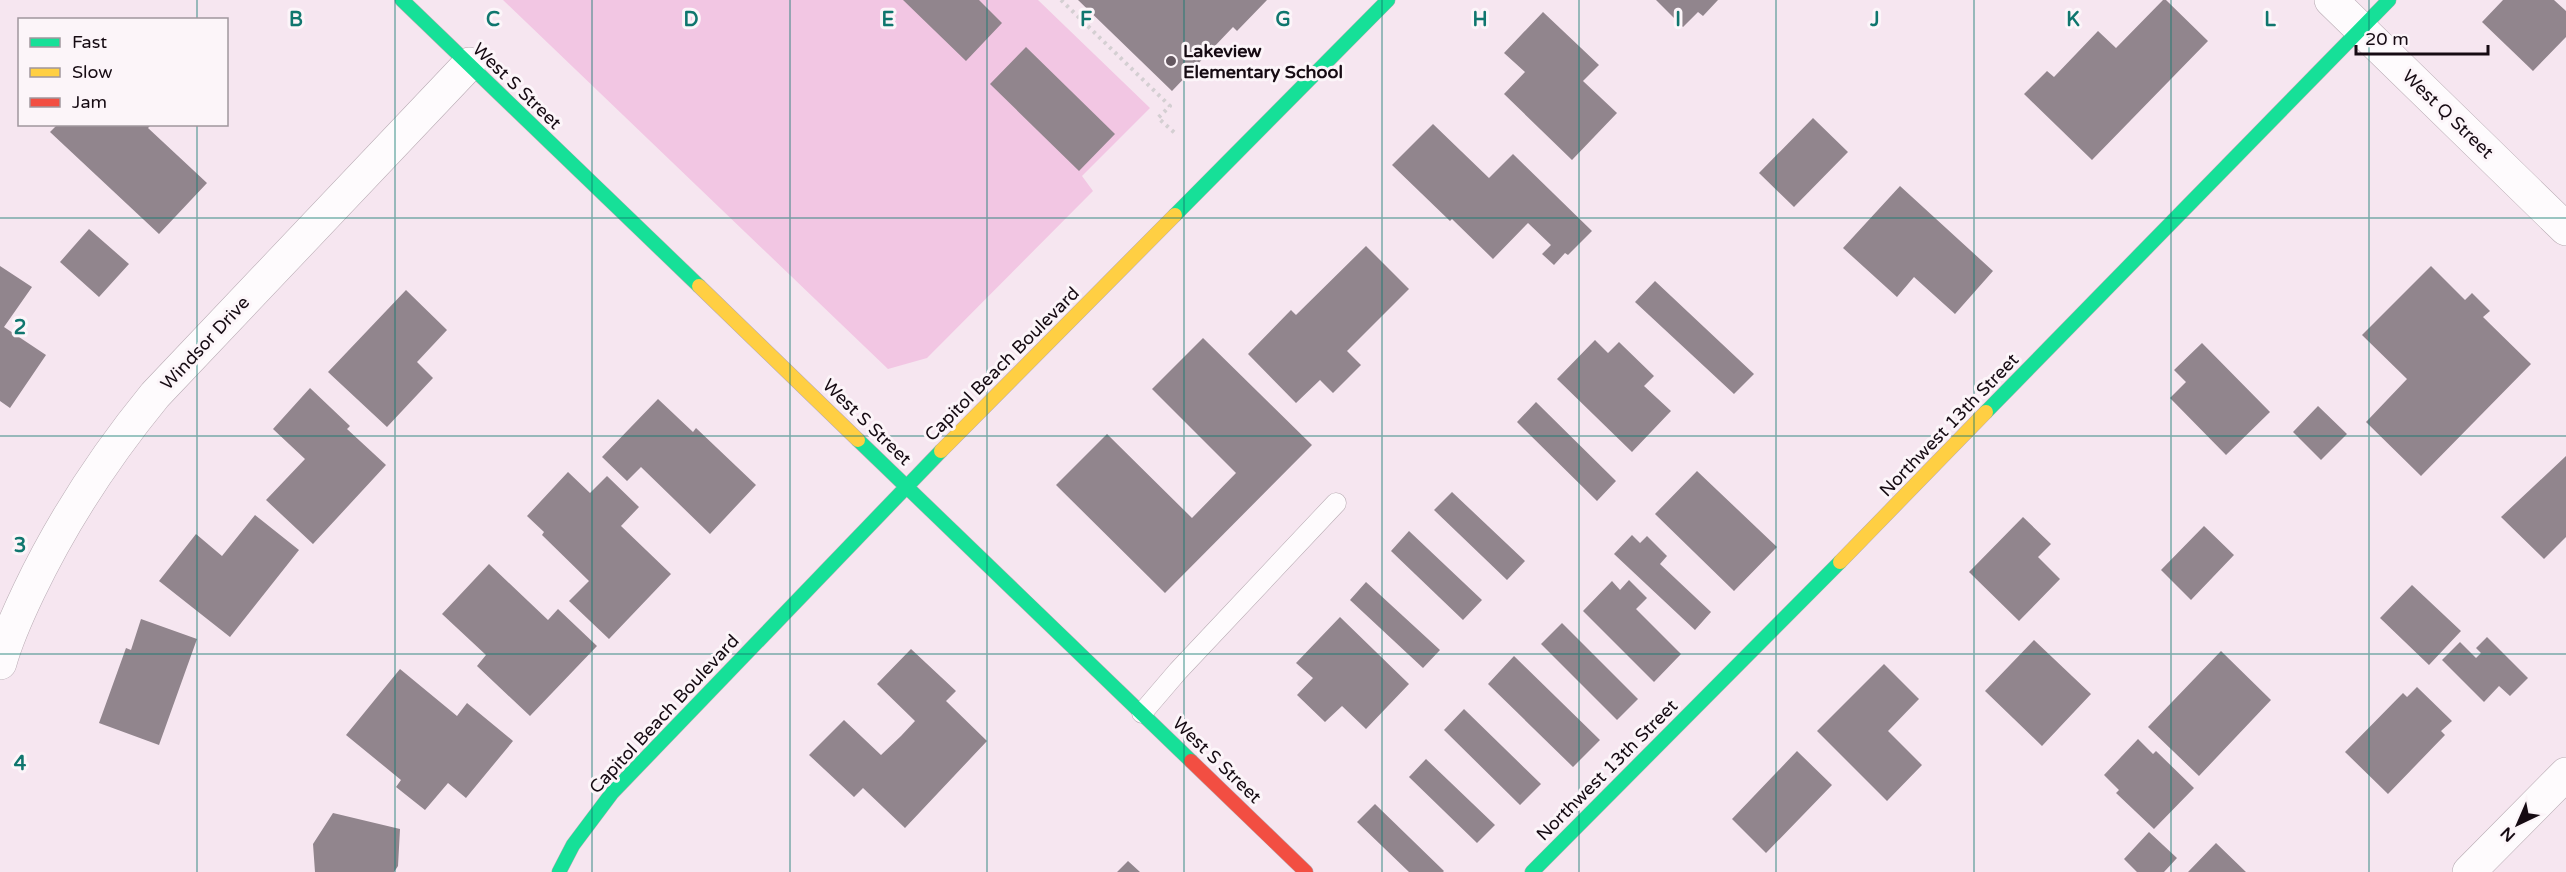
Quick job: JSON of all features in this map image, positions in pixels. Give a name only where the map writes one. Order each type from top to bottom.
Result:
[{"type":"street","name":"West S Street","points":[[402,0],[1306,872]]},
{"type":"street","name":"Capitol Beach Boulevard","points":[[559,872],[573,845],[612,793],[908,486],[1388,0]]},
{"type":"street","name":"West Q Street","points":[[2331,0],[2566,228]]},
{"type":"street","name":"Northwest 13th Street","points":[[1532,872],[1887,514],[2389,0]]},
{"type":"street","name":"Windsor Drive","points":[[0,663],[19,614],[61,528],[118,441],[163,387],[469,64]]},
{"type":"street","points":[[2469,872],[2566,774]]},
{"type":"lane","points":[[1142,713],[1178,671],[1336,503]]},
{"type":"path","points":[[1061,0],[1170,106],[1158,118],[1177,135]]},
{"type":"shaded area","points":[[503,0],[1038,0],[1150,108],[1082,176],[1093,191],[927,358],[888,369]]},
{"type":"building","points":[[903,0],[979,0],[1002,23],[966,61]]},
{"type":"building","name":"Lakeview Elementary School","points":[[1078,0],[1267,0],[1237,31],[1233,27],[1172,91]]},
{"type":"building","points":[[1656,0],[1718,0],[1703,16],[1698,12],[1683,27]]},
{"type":"building","points":[[2163,0],[2166,0],[2208,41],[2092,160],[2024,94],[2047,71],[2054,77],[2098,31],[2116,48]]},
{"type":"building","points":[[2503,0],[2554,0],[2566,11],[2566,37],[2533,71],[2482,22]]},
{"type":"building","points":[[1543,12],[1599,65],[1583,81],[1617,113],[1572,160],[1504,94],[1525,72],[1504,53]]},
{"type":"building","points":[[1026,47],[1115,134],[1079,171],[990,84]]},
{"type":"building","points":[[1813,118],[1848,152],[1794,207],[1759,173]]},
{"type":"building","points":[[1433,124],[1489,178],[1513,154],[1592,231],[1568,255],[1565,253],[1554,265],[1542,254],[1551,245],[1528,223],[1493,259],[1392,165]]},
{"type":"building","points":[[56,126],[150,126],[148,128],[207,183],[159,234],[50,132]]},
{"type":"building","points":[[1900,186],[1993,271],[1955,314],[1914,277],[1897,297],[1843,248]]},
{"type":"building","points":[[89,229],[129,264],[99,297],[60,262]]},
{"type":"building","points":[[1366,246],[1409,289],[1347,351],[1361,365],[1333,393],[1320,380],[1296,403],[1248,354],[1291,310],[1296,315]]},
{"type":"building","points":[[0,266],[32,287],[4,327],[46,355],[10,408],[0,401]]},
{"type":"building","points":[[2431,266],[2465,300],[2472,293],[2490,311],[2483,317],[2531,364],[2421,476],[2366,422],[2407,379],[2362,335]]},
{"type":"building","points":[[1655,281],[1754,374],[1734,394],[1635,302]]},
{"type":"building","points":[[406,290],[447,330],[417,362],[433,378],[387,427],[328,372]]},
{"type":"building","points":[[1203,338],[1312,445],[1165,593],[1056,485],[1107,434],[1192,518],[1236,473],[1152,389]]},
{"type":"building","points":[[1595,340],[1608,353],[1619,342],[1654,376],[1644,386],[1671,411],[1632,452],[1557,379]]},
{"type":"building","points":[[2202,343],[2270,412],[2226,455],[2170,398],[2186,382],[2174,370]]},
{"type":"building","points":[[310,388],[350,426],[347,429],[386,465],[313,544],[266,500],[305,459],[273,429]]},
{"type":"building","points":[[658,399],[693,432],[696,428],[756,485],[710,534],[641,467],[627,481],[602,457]]},
{"type":"building","points":[[1536,402],[1616,481],[1597,501],[1517,422]]},
{"type":"building","points":[[2318,406],[2347,434],[2321,460],[2293,432]]},
{"type":"building","points":[[2566,456],[2566,537],[2544,559],[2501,517]]},
{"type":"building","points":[[1697,471],[1777,547],[1734,591],[1655,514]]},
{"type":"building","points":[[568,472],[590,493],[607,476],[639,507],[621,526],[671,574],[609,639],[569,601],[589,581],[542,535],[544,532],[527,516]]},
{"type":"building","points":[[1452,492],[1525,561],[1507,580],[1434,510]]},
{"type":"building","points":[[255,515],[299,550],[230,637],[159,581],[196,534],[222,556]]},
{"type":"building","points":[[2023,517],[2051,544],[2038,557],[2060,579],[2019,621],[1969,572]]},
{"type":"building","points":[[2204,526],[2234,555],[2191,600],[2161,570]]},
{"type":"building","points":[[1409,531],[1482,600],[1463,620],[1391,551]]},
{"type":"building","points":[[1632,535],[1640,543],[1647,536],[1667,556],[1660,564],[1711,612],[1695,630],[1614,554]]},
{"type":"building","points":[[489,564],[548,620],[558,609],[597,646],[530,716],[477,666],[486,655],[442,614]]},
{"type":"building","points":[[1629,580],[1647,598],[1636,609],[1681,654],[1654,682],[1583,611],[1612,581],[1620,590]]},
{"type":"building","points":[[1366,582],[1440,650],[1423,668],[1350,600]]},
{"type":"building","points":[[2412,585],[2461,631],[2429,665],[2380,618]]},
{"type":"building","points":[[1340,617],[1409,684],[1366,729],[1342,706],[1325,722],[1297,695],[1313,678],[1296,663]]},
{"type":"building","points":[[141,619],[197,639],[159,745],[99,723],[126,648],[131,650]]},
{"type":"building","points":[[1562,623],[1638,699],[1617,720],[1541,644]]},
{"type":"building","points":[[2487,637],[2528,678],[2510,696],[2499,686],[2484,702],[2442,660],[2460,642],[2476,658],[2481,653],[2476,648]]},
{"type":"building","points":[[2034,640],[2091,694],[2042,746],[1985,691]]},
{"type":"building","points":[[911,649],[956,691],[946,701],[987,741],[905,828],[863,788],[854,797],[809,755],[844,720],[881,755],[901,736],[915,721],[877,684]]},
{"type":"building","points":[[2221,651],[2271,700],[2199,776],[2148,727]]},
{"type":"building","points":[[1514,656],[1600,740],[1573,767],[1488,684]]},
{"type":"building","points":[[1884,664],[1919,699],[1888,731],[1922,765],[1887,801],[1817,731]]},
{"type":"building","points":[[400,669],[457,716],[467,703],[513,741],[466,798],[448,783],[425,810],[396,787],[401,780],[346,735]]},
{"type":"building","points":[[2417,687],[2452,721],[2441,731],[2445,735],[2388,794],[2345,752],[2403,693],[2407,697]]},
{"type":"building","points":[[1464,709],[1541,784],[1520,805],[1444,730]]},
{"type":"building","points":[[2138,739],[2153,754],[2156,751],[2194,788],[2154,829],[2116,793],[2119,790],[2104,775]]},
{"type":"building","points":[[1797,751],[1832,785],[1766,853],[1732,819]]},
{"type":"building","points":[[1426,759],[1495,825],[1477,843],[1409,777]]},
{"type":"building","points":[[1375,804],[1444,871],[1409,872],[1357,822]]},
{"type":"building","points":[[333,813],[400,829],[398,866],[394,872],[315,872],[313,844]]},
{"type":"building","points":[[2149,832],[2177,858],[2164,872],[2137,872],[2124,859]]},
{"type":"building","points":[[2216,843],[2246,872],[2188,872]]},
{"type":"building","points":[[1128,861],[1140,872],[1117,872]]},
{"type":"traffic: fast","points":[[402,0],[699,286]]},
{"type":"traffic: fast","points":[[1175,215],[1388,0]]},
{"type":"traffic: fast","points":[[1986,412],[2389,0]]},
{"type":"traffic: fast","points":[[858,440],[1191,761]]},
{"type":"traffic: fast","points":[[559,872],[573,845],[612,793],[941,451]]},
{"type":"traffic: fast","points":[[1532,872],[1840,562]]},
{"type":"traffic: slow","points":[[941,451],[1175,215]]},
{"type":"traffic: slow","points":[[699,286],[858,440]]},
{"type":"traffic: slow","points":[[1840,562],[1986,412]]},
{"type":"traffic: jam","points":[[1191,761],[1306,872]]},
{"type":"place","name":"Lakeview Elementary School","points":[[1171,61]]}]
